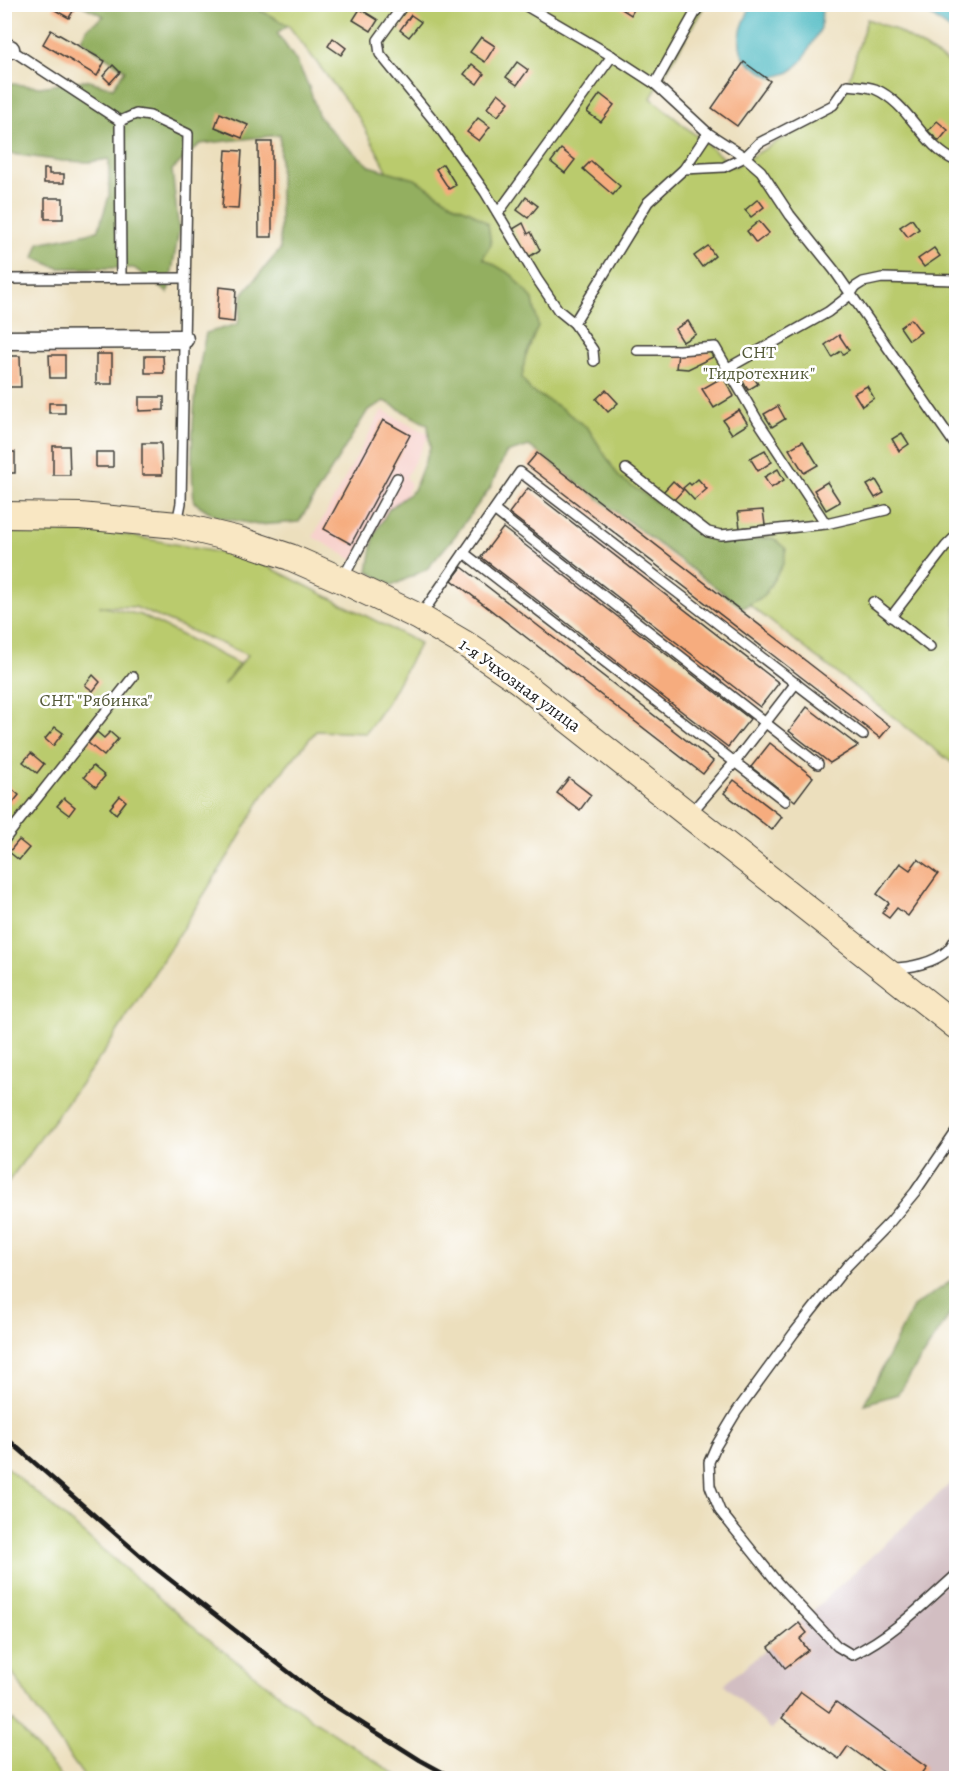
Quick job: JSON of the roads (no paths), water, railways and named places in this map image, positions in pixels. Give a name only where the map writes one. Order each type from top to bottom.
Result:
[{"type":"street","points":[[4,340],[184,339]]},
{"type":"street","name":"1-я Учхозная улица","points":[[4,515],[80,516],[177,525],[239,540],[275,552],[342,580],[419,617],[465,644],[518,680],[957,1026]]},
{"type":"lane","points":[[404,4],[378,40],[380,54],[436,123],[485,192],[558,310],[574,323],[593,350],[594,361]]},
{"type":"lane","points":[[523,4],[655,84],[708,133],[745,157],[761,171],[790,215],[834,270],[957,446]]},
{"type":"lane","points":[[655,84],[700,4]]},
{"type":"lane","points":[[7,48],[120,121]]},
{"type":"lane","points":[[498,213],[612,57]]},
{"type":"lane","points":[[684,170],[724,167],[745,157],[759,143],[833,105],[847,85],[874,89],[896,102],[927,139],[945,156],[957,161]]},
{"type":"lane","points":[[120,121],[136,114],[150,116],[188,134],[181,502],[177,525]]},
{"type":"lane","points":[[120,121],[121,278]]},
{"type":"lane","points":[[574,323],[648,202],[684,170],[708,133]]},
{"type":"lane","points":[[4,279],[185,278]]},
{"type":"lane","points":[[728,368],[828,312],[863,282],[882,278],[957,280]]},
{"type":"lane","points":[[637,350],[715,347],[758,421],[826,524]]},
{"type":"lane","points":[[627,469],[708,532],[721,535],[826,524],[886,510]]},
{"type":"lane","points":[[419,617],[520,472],[863,735]]},
{"type":"lane","points":[[342,580],[397,478]]},
{"type":"lane","points":[[494,510],[819,764]]},
{"type":"lane","points":[[891,617],[946,546],[957,536]]},
{"type":"lane","points":[[464,553],[785,801]]},
{"type":"lane","points":[[873,602],[930,647]]},
{"type":"lane","points":[[4,840],[134,677]]},
{"type":"lane","points":[[689,816],[735,762],[796,683]]},
{"type":"lane","points":[[882,968],[906,968],[926,963],[948,951],[957,938]]},
{"type":"lane","points":[[957,1132],[909,1200],[847,1266],[794,1333],[737,1411],[709,1462],[710,1486],[720,1511],[777,1582],[837,1646],[852,1655],[869,1647],[903,1623],[957,1575]]},
{"type":"water","points":[[752,4],[822,5],[821,28],[802,61],[790,72],[772,78],[745,59],[740,38],[743,24]]},
{"type":"water","points":[[916,5],[956,5],[956,34]]},
{"type":"railway","points":[[4,1436],[150,1564],[322,1698],[420,1760],[453,1778]]},
{"type":"park label","name":"СНТ \"Гидротехник\"","points":[[759,362]]},
{"type":"park label","name":"СНТ \"Рябинка\"","points":[[96,700]]}]
